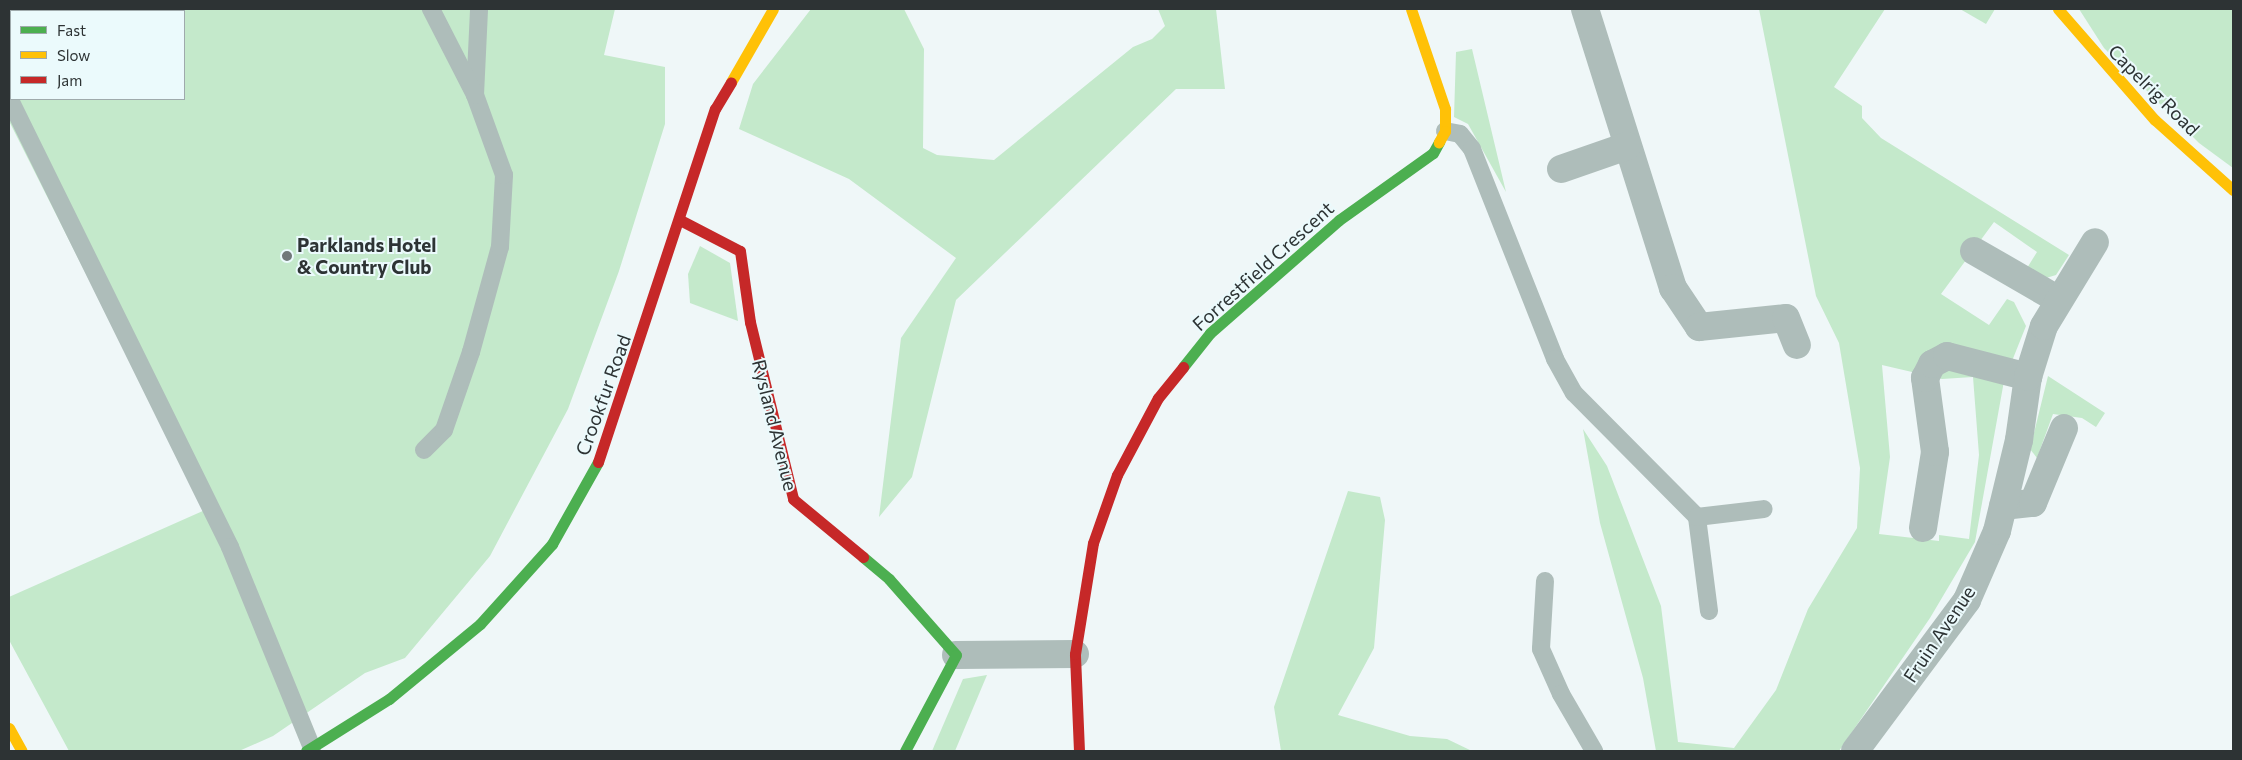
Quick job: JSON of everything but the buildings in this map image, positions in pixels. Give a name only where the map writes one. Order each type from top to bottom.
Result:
[{"type":"street","name":"Crookfur Road","points":[[309,750],[389,699],[480,624],[552,544],[606,448],[682,221],[715,109],[773,9]]},
{"type":"street","points":[[1411,9],[1445,109],[1445,131]]},
{"type":"street","points":[[1585,9],[1673,288],[1699,327],[1786,318],[1797,345]]},
{"type":"street","name":"Capelrig Road","points":[[2058,9],[2155,120],[2233,190]]},
{"type":"street","name":"Forrestfield Crescent","points":[[1079,751],[1075,654],[1093,543],[1117,476],[1158,398],[1210,333],[1339,220],[1433,153],[1445,131]]},
{"type":"street","points":[[1561,169],[1627,146]]},
{"type":"street","name":"Rysland Avenue","points":[[682,221],[740,251],[750,322],[792,499],[889,579],[956,655]]},
{"type":"street","name":"Fruin Avenue","points":[[1855,751],[1967,600],[2003,506],[2019,440],[2028,377],[2057,300],[2095,242]]},
{"type":"street","points":[[1974,252],[2057,300]]},
{"type":"street","points":[[1923,528],[1935,452],[1925,378],[1932,364],[1947,356],[2028,377]]},
{"type":"street","points":[[2003,506],[2033,503],[2064,428]]},
{"type":"street","points":[[905,751],[956,655],[1075,654]]},
{"type":"street","points":[[9,728],[22,751]]},
{"type":"lane","points":[[424,450],[444,430],[500,247],[504,175],[475,95],[431,9]]},
{"type":"lane","points":[[475,95],[479,9]]},
{"type":"lane","points":[[9,98],[230,546],[309,750]]},
{"type":"lane","points":[[1445,131],[1460,134],[1472,149],[1554,360],[1574,392],[1697,517],[1709,611]]},
{"type":"lane","points":[[1697,517],[1764,509]]},
{"type":"lane","points":[[1544,581],[1541,648],[1561,694],[1594,751]]},
{"type":"green space","points":[[9,9],[615,9],[604,55],[665,67],[665,124],[619,271],[568,409],[490,556],[405,658],[365,673],[273,736],[239,751],[69,751],[9,640],[9,597],[205,510],[9,121]]},
{"type":"green space","points":[[811,9],[904,9],[924,49],[923,148],[937,155],[994,160],[1133,47],[1152,39],[1165,26],[1158,9],[1216,9],[1225,89],[1176,89],[956,300],[912,477],[879,517],[901,338],[956,258],[849,179],[739,129],[753,84]]},
{"type":"green space","points":[[1759,9],[1885,9],[1834,87],[1862,106],[1862,118],[1881,138],[2069,255],[2056,275],[2036,281],[2024,273],[2037,252],[1994,222],[1941,294],[1989,325],[2007,299],[2014,302],[2026,326],[2004,381],[1975,542],[1930,618],[1839,751],[1656,751],[1643,678],[1600,523],[1583,429],[1607,466],[1661,606],[1678,742],[1734,748],[1776,690],[1808,609],[1857,528],[1860,468],[1839,343],[1816,296]],"holes":[[[1882,365],[1942,379],[1973,377],[1979,455],[1969,539],[1939,535],[1939,541],[1879,534],[1890,457]]]},
{"type":"green space","points":[[1960,9],[1995,9],[1986,24]]},
{"type":"green space","points":[[2079,9],[2233,9],[2233,168],[2199,143],[2104,48]]},
{"type":"green space","points":[[1472,49],[1506,192],[1468,124],[1454,117],[1456,52]]},
{"type":"green space","points":[[700,246],[730,263],[738,321],[690,303],[688,274]]},
{"type":"green space","points":[[2048,376],[2105,413],[2096,427],[2082,418],[2053,414],[2037,458],[2030,449]]},
{"type":"green space","points":[[1348,491],[1380,497],[1385,520],[1374,648],[1338,715],[1410,736],[1447,739],[1472,751],[1281,751],[1274,707]]},
{"type":"green space","points":[[987,675],[955,751],[932,751],[963,679]]},
{"type":"traffic: fast","points":[[1183,367],[1210,333],[1339,220],[1433,153],[1439,142]]},
{"type":"traffic: fast","points":[[306,751],[389,699],[480,624],[552,544],[598,462]]},
{"type":"traffic: fast","points":[[863,557],[889,579],[956,655],[905,751]]},
{"type":"traffic: slow","points":[[731,82],[773,9]]},
{"type":"traffic: slow","points":[[1411,9],[1445,109],[1445,131],[1439,142]]},
{"type":"traffic: slow","points":[[2058,9],[2155,120],[2233,190]]},
{"type":"traffic: slow","points":[[9,728],[22,751]]},
{"type":"traffic: jam","points":[[598,462],[715,109],[731,82]]},
{"type":"traffic: jam","points":[[682,221],[740,251],[750,322],[793,499],[863,557]]},
{"type":"traffic: jam","points":[[1079,751],[1075,654],[1093,543],[1117,475],[1158,398],[1183,367]]},
{"type":"place","name":"Parklands Hotel & Country Club","points":[[287,256]]}]
